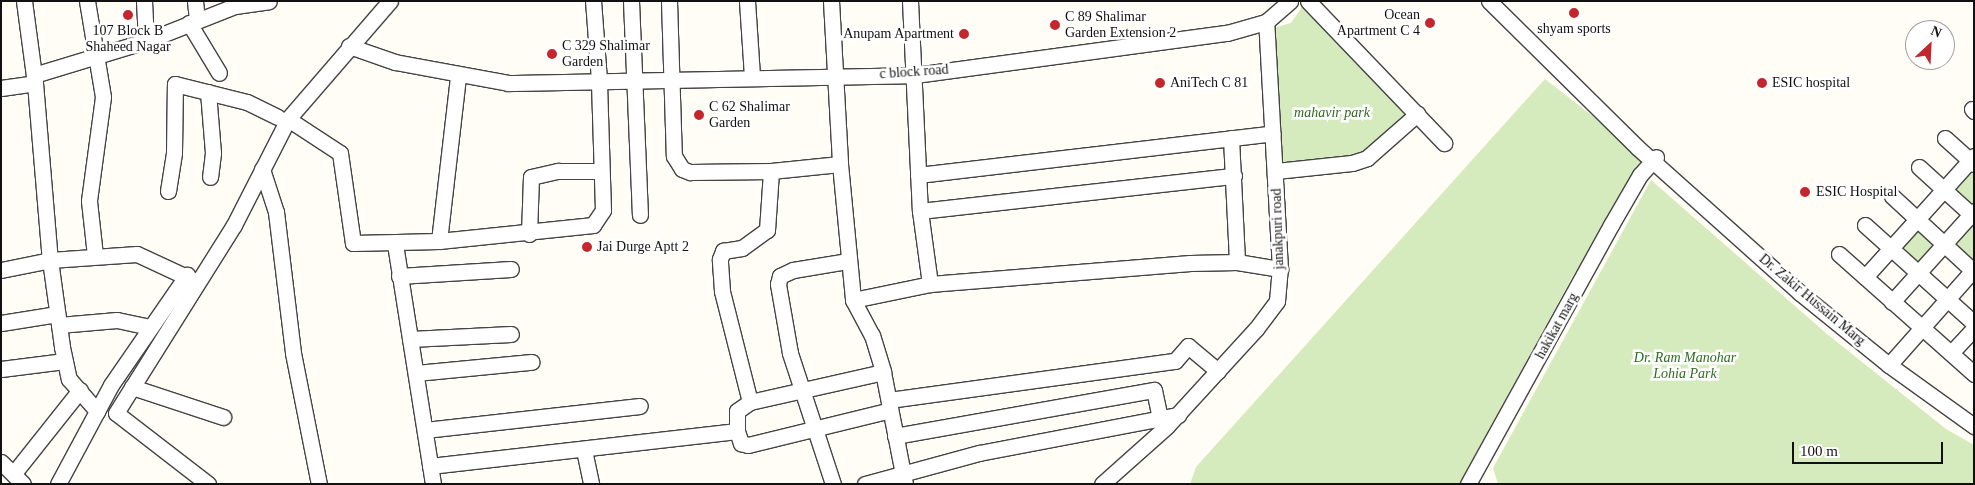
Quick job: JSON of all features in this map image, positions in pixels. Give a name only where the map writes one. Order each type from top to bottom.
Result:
[{"type":"street","points":[[24,1],[35,79],[50,260],[64,361],[69,379],[97,411]]},
{"type":"street","points":[[87,1],[103,97],[89,201],[95,255]]},
{"type":"street","points":[[144,1],[146,41]]},
{"type":"street","points":[[195,1],[193,21],[219,73]]},
{"type":"street","points":[[1,88],[35,79],[146,41],[193,21],[236,6],[270,1]]},
{"type":"street","points":[[58,484],[97,411],[150,327],[234,226],[262,169],[283,118],[390,1]]},
{"type":"street","points":[[168,191],[174,152],[174,84],[247,102],[283,118],[340,153],[353,243],[396,244],[529,234],[588,227],[598,221],[603,210],[599,80],[593,1]]},
{"type":"street","points":[[631,1],[637,80],[640,216]]},
{"type":"street","points":[[670,1],[674,156],[682,169],[690,172],[771,171],[840,164]]},
{"type":"street","points":[[747,1],[752,76]]},
{"type":"street","points":[[831,1],[834,75],[848,261],[854,300],[872,335],[883,372],[904,478]]},
{"type":"street","points":[[910,1],[920,211],[930,284]]},
{"type":"street","name":"c block road","points":[[349,46],[395,62],[458,76],[526,84],[752,76],[915,75],[1189,40],[1266,22],[1290,1]]},
{"type":"street","points":[[1308,1],[1444,143]]},
{"type":"street","name":"Dr. Zakir Hussain Marg","points":[[1489,1],[1653,163],[1800,293],[1889,365],[1974,426]]},
{"type":"street","name":"Dr. Zakir Hussain Marg","points":[[1502,1],[1653,163]]},
{"type":"street","name":"janakpuri road","points":[[1102,484],[1178,415],[1277,301],[1280,268],[1276,171],[1266,22]]},
{"type":"street","points":[[439,241],[458,76]]},
{"type":"street","points":[[208,92],[213,153],[210,177]]},
{"type":"street","points":[[1276,171],[1352,163],[1367,158],[1417,114]]},
{"type":"street","points":[[918,175],[1273,133]]},
{"type":"street","points":[[1232,138],[1237,262]]},
{"type":"street","points":[[1865,277],[1972,160],[1945,138]]},
{"type":"street","name":"hakikat marg","points":[[1468,484],[1611,225],[1653,163]]},
{"type":"street","points":[[1892,302],[1973,214],[1918,167]]},
{"type":"street","points":[[262,169],[276,212],[293,353],[319,484]]},
{"type":"street","points":[[529,234],[531,177],[558,171],[601,171]]},
{"type":"street","points":[[750,402],[722,291],[720,259],[723,251],[742,248],[767,230],[771,171]]},
{"type":"street","points":[[920,211],[1234,176]]},
{"type":"street","points":[[1889,365],[1973,271],[1892,196]]},
{"type":"street","points":[[1865,225],[1974,323]]},
{"type":"street","points":[[396,244],[399,276],[433,484]]},
{"type":"street","points":[[1,270],[50,260],[95,255],[137,254],[192,278]]},
{"type":"street","points":[[1839,254],[1974,374]]},
{"type":"street","points":[[833,484],[790,352],[779,296],[780,276],[793,270],[848,261]]},
{"type":"street","points":[[854,300],[930,284],[1190,262],[1237,262],[1280,268]]},
{"type":"street","points":[[399,276],[511,269]]},
{"type":"street","points":[[192,278],[116,413],[208,484]]},
{"type":"street","points":[[1,323],[58,320],[116,320],[150,327]]},
{"type":"street","points":[[1951,354],[1974,328]]},
{"type":"street","points":[[410,339],[511,334]]},
{"type":"street","points":[[883,372],[750,402],[737,411],[737,431],[741,443],[748,445],[890,405],[1175,361],[1188,346],[1218,370]]},
{"type":"street","points":[[1,369],[64,361]]},
{"type":"street","points":[[416,373],[531,362]]},
{"type":"street","points":[[132,387],[224,417]]},
{"type":"street","points":[[1,462],[19,478],[80,390]]},
{"type":"street","points":[[896,436],[1154,390],[1160,418]]},
{"type":"street","points":[[425,430],[640,406]]},
{"type":"street","points":[[865,484],[904,478],[1009,447],[1178,415]]},
{"type":"street","points":[[430,466],[584,450],[737,431]]},
{"type":"street","points":[[584,450],[591,484]]},
{"type":"green space","name":"mahavir park","points":[[1302,7],[1409,116],[1361,165],[1280,171],[1273,28],[1291,23]]},
{"type":"green space","points":[[1545,79],[1635,149],[1651,168],[1574,274],[1459,484],[1190,484],[1196,467]]},
{"type":"green space","points":[[1972,169],[1974,171],[1974,207],[1952,191]]},
{"type":"green space","name":"Dr. Ram Manohar Lohia Park","points":[[1651,180],[1827,334],[1946,429],[1974,445],[1974,484],[1498,484],[1493,468]]},
{"type":"green space","points":[[1974,220],[1974,259],[1973,260],[1953,242]]},
{"type":"green space","points":[[1919,228],[1939,246],[1919,268],[1899,250]]},
{"type":"place","name":"shyam sports","points":[[1574,13]]},
{"type":"place","name":"107 Block B Shaheed Nagar","points":[[128,15]]},
{"type":"place","name":"Ocean Apartment C 4","points":[[1430,23]]},
{"type":"place","name":"C 89 Shalimar Garden Extension 2","points":[[1055,25]]},
{"type":"place","name":"Anupam Apartment","points":[[964,34]]},
{"type":"place","name":"C 329 Shalimar Garden","points":[[552,54]]},
{"type":"place","name":"AniTech C 81","points":[[1160,83]]},
{"type":"place","name":"ESIC hospital","points":[[1762,83]]},
{"type":"place","name":"C 62 Shalimar Garden","points":[[699,115]]},
{"type":"place","name":"ESIC Hospital","points":[[1805,192]]},
{"type":"place","name":"Jai Durge Aptt 2","points":[[587,247]]}]
